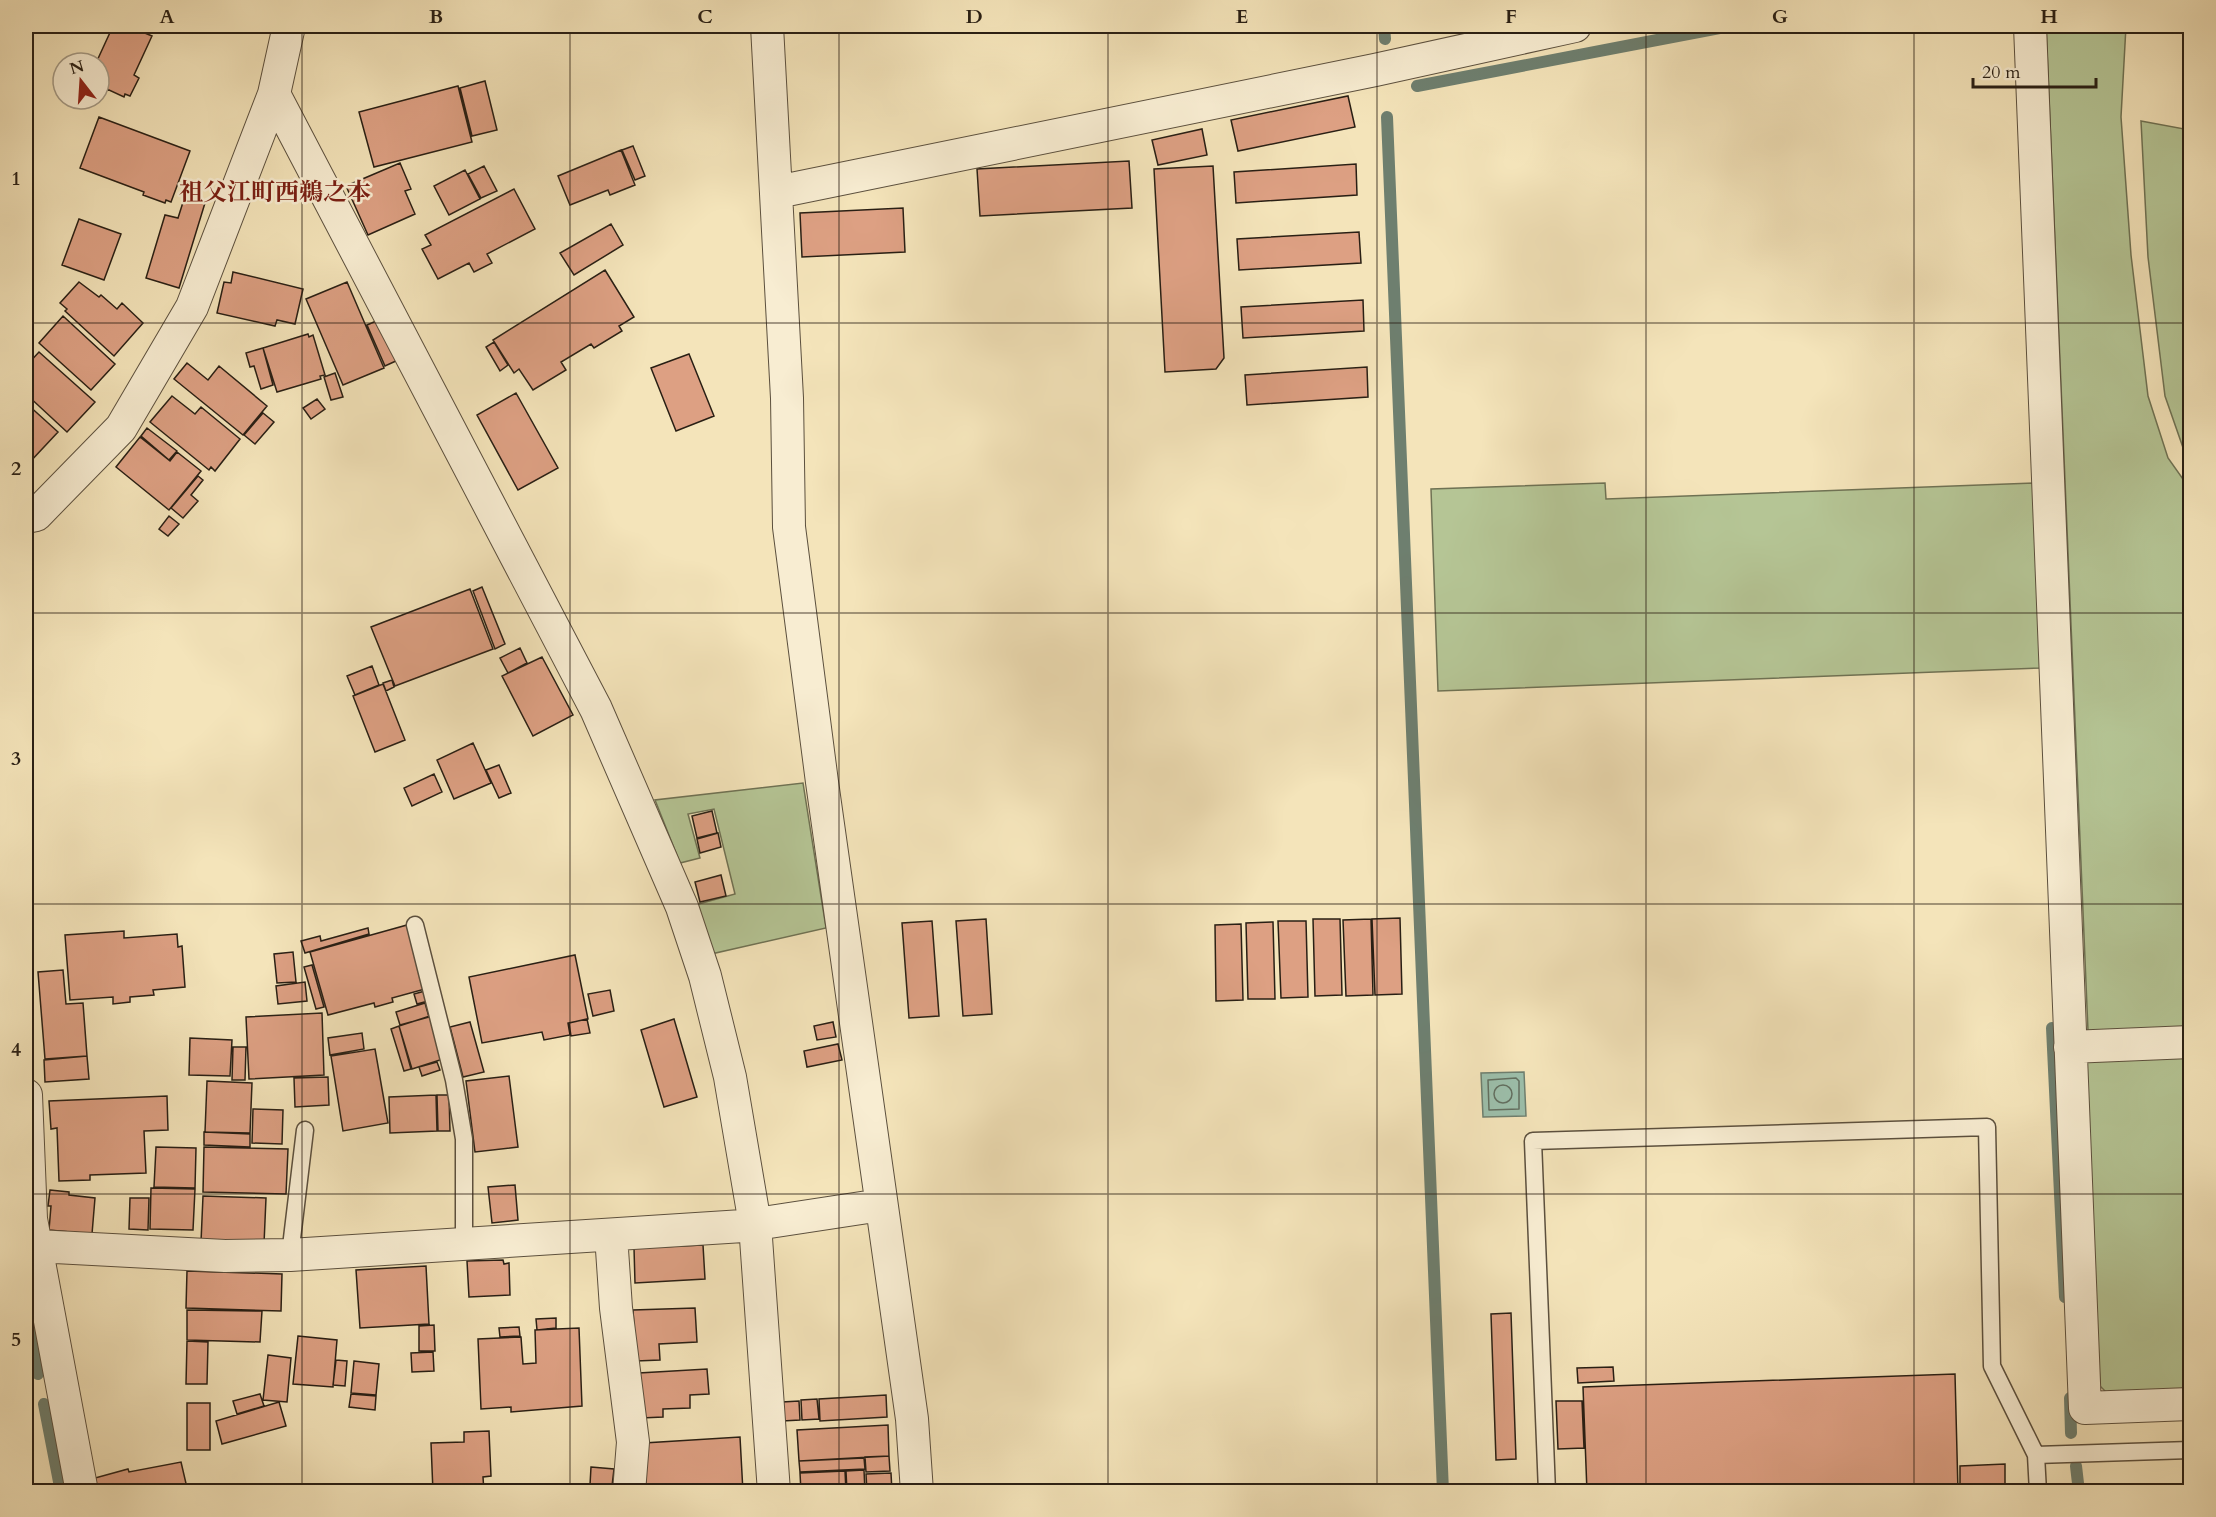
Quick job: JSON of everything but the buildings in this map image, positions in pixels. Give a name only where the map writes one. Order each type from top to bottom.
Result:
[{"type":"street","points":[[26,517],[36,515],[121,428],[192,307],[274,94],[289,26]]},
{"type":"street","points":[[767,26],[787,398],[789,527],[822,782],[912,1419],[917,1491]]},
{"type":"street","points":[[777,192],[1352,75],[1575,26]]},
{"type":"street","points":[[2030,26],[2085,1408],[2190,1404]]},
{"type":"street","points":[[274,94],[596,709],[682,907],[705,976],[730,1077],[755,1224],[774,1491]]},
{"type":"street","points":[[2070,1047],[2190,1042]]},
{"type":"street","points":[[26,1095],[31,1219],[82,1491]]},
{"type":"street","points":[[36,1246],[225,1256],[290,1255],[755,1224],[881,1205]]},
{"type":"street","points":[[610,1235],[616,1308],[633,1442],[628,1491]]},
{"type":"lane","points":[[415,925],[454,1080],[462,1127],[465,1245]]},
{"type":"lane","points":[[1546,1491],[1533,1141],[1987,1127],[1992,1366],[2036,1455],[2038,1491]]},
{"type":"lane","points":[[290,1255],[305,1130]]},
{"type":"lane","points":[[2036,1455],[2190,1450]]},
{"type":"shaded area","points":[[2046,26],[2126,26],[2121,117],[2131,255],[2148,396],[2168,458],[2190,489],[2190,1033],[2088,1031]]},
{"type":"shaded area","points":[[2141,121],[2190,130],[2190,462],[2165,396],[2148,257]]},
{"type":"shaded area","points":[[1605,483],[1606,499],[2034,483],[2041,668],[1438,691],[1431,489]]},
{"type":"shaded area","points":[[803,783],[826,928],[711,954],[695,905],[735,894],[714,809],[688,814],[700,858],[680,863],[655,800]]},
{"type":"shaded area","points":[[2190,1052],[2190,1390],[2108,1394],[2100,1386],[2085,1064],[2097,1056]]},
{"type":"water","points":[[1524,1072],[1526,1116],[1483,1117],[1481,1073]]},
{"type":"waterway","points":[[1384,26],[1385,39]]},
{"type":"waterway","points":[[1417,86],[1730,26]]},
{"type":"waterway","points":[[1387,117],[1443,1492]]},
{"type":"waterway","points":[[2052,1028],[2065,1297]]},
{"type":"waterway","points":[[26,1313],[38,1374]]},
{"type":"waterway","points":[[2070,1398],[2071,1433]]},
{"type":"waterway","points":[[44,1404],[61,1492]]},
{"type":"waterway","points":[[2076,1466],[2079,1492]]},
{"type":"district","name":"祖父江町西鵜之本","points":[[275,192]]}]
